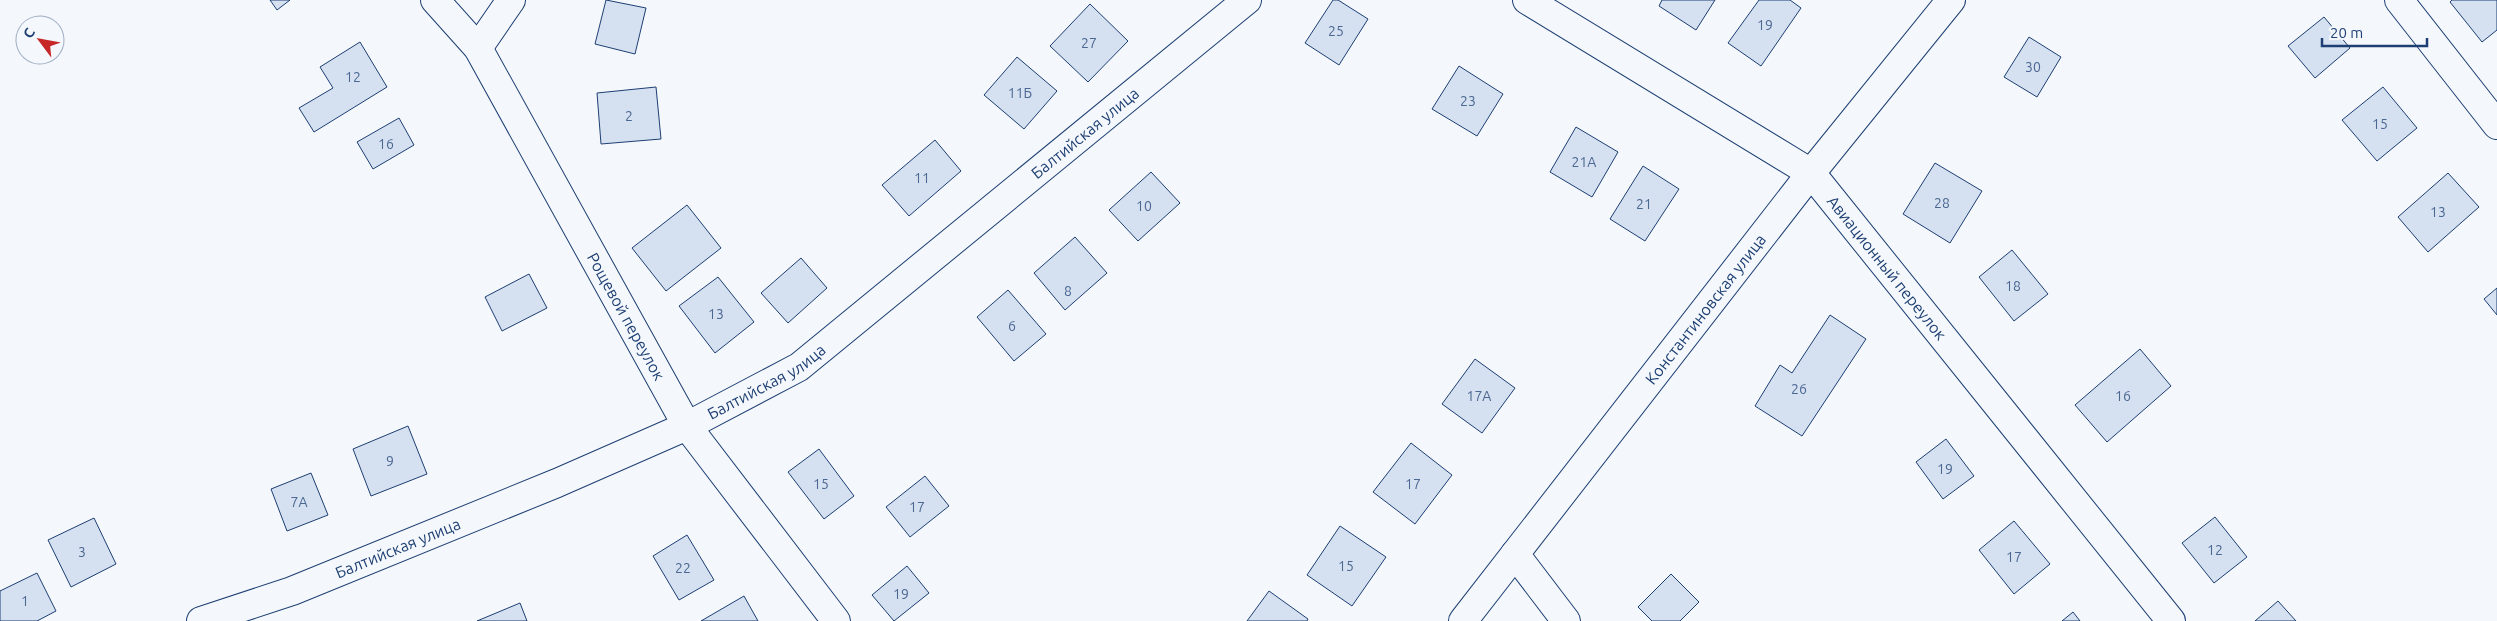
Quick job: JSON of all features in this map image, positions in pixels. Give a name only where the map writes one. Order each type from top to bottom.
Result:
[{"type":"street","name":"Рощевой переулок","points":[[435,0],[478,48],[687,426],[836,621]]},
{"type":"street","points":[[478,48],[511,0]]},
{"type":"street","name":"Балтийская улица","points":[[201,621],[301,587],[557,483],[687,426],[799,367],[1247,0]]},
{"type":"street","name":"Авиационный переулок","points":[[1527,0],[1811,173],[2171,621]]},
{"type":"street","name":"Константиновская улица","points":[[1463,621],[1811,173],[1951,0]]},
{"type":"street","points":[[2399,0],[2497,124]]},
{"type":"street","points":[[1515,554],[1566,621]]},
{"type":"building","points":[[270,0],[290,0],[277,10]]},
{"type":"building","points":[[606,0],[646,8],[635,54],[595,44]]},
{"type":"building","points":[[1333,0],[1338,0],[1368,19],[1339,65],[1305,43]]},
{"type":"building","points":[[1662,0],[1715,0],[1696,30],[1659,6]]},
{"type":"building","points":[[1759,0],[1790,0],[1801,8],[1761,66],[1728,43]]},
{"type":"building","points":[[2452,0],[2497,0],[2497,30],[2482,42],[2450,2]]},
{"type":"building","points":[[1090,4],[1128,41],[1088,82],[1050,46]]},
{"type":"building","points":[[2324,17],[2350,48],[2315,78],[2288,46]]},
{"type":"building","points":[[2029,37],[2061,57],[2037,97],[2004,77]]},
{"type":"building","points":[[360,42],[387,87],[314,132],[299,108],[333,88],[320,67]]},
{"type":"building","points":[[1017,57],[1057,91],[1024,129],[984,95]]},
{"type":"building","points":[[1459,66],[1503,94],[1477,136],[1432,109]]},
{"type":"building","points":[[656,87],[661,139],[601,144],[597,93]]},
{"type":"building","points":[[2383,87],[2417,128],[2377,161],[2342,120]]},
{"type":"building","points":[[399,118],[414,145],[373,169],[357,142]]},
{"type":"building","points":[[1576,127],[1618,152],[1592,197],[1550,172]]},
{"type":"building","points":[[935,140],[961,171],[909,216],[882,185]]},
{"type":"building","points":[[1935,163],[1982,191],[1950,243],[1903,214]]},
{"type":"building","points":[[1643,166],[1679,189],[1645,241],[1610,219]]},
{"type":"building","points":[[1151,172],[1180,203],[1138,241],[1109,210]]},
{"type":"building","points":[[2448,173],[2479,207],[2428,252],[2398,217]]},
{"type":"building","points":[[687,205],[721,248],[666,291],[632,248]]},
{"type":"building","points":[[1075,237],[1107,273],[1065,310],[1034,273]]},
{"type":"building","points":[[2012,250],[2048,294],[2014,321],[1979,277]]},
{"type":"building","points":[[801,258],[827,288],[788,323],[761,293]]},
{"type":"building","points":[[529,274],[547,308],[502,331],[485,297]]},
{"type":"building","points":[[718,277],[754,322],[715,353],[679,306]]},
{"type":"building","points":[[2497,288],[2497,315],[2484,299]]},
{"type":"building","points":[[1008,290],[1046,334],[1014,361],[977,317]]},
{"type":"building","points":[[1830,315],[1866,339],[1802,436],[1755,406],[1780,365],[1792,373]]},
{"type":"building","points":[[2140,349],[2171,386],[2107,442],[2075,405]]},
{"type":"building","points":[[1475,359],[1515,388],[1482,433],[1442,404]]},
{"type":"building","points":[[408,426],[427,474],[371,496],[353,449]]},
{"type":"building","points":[[1946,439],[1974,476],[1943,499],[1916,462]]},
{"type":"building","points":[[1411,443],[1452,475],[1415,524],[1373,492]]},
{"type":"building","points":[[819,449],[854,496],[824,519],[788,472]]},
{"type":"building","points":[[311,473],[328,515],[287,531],[271,489]]},
{"type":"building","points":[[925,476],[949,506],[910,537],[886,507]]},
{"type":"building","points":[[2215,517],[2247,557],[2214,583],[2182,543]]},
{"type":"building","points":[[94,518],[116,564],[71,587],[48,540]]},
{"type":"building","points":[[2014,521],[2050,564],[2014,594],[1979,550]]},
{"type":"building","points":[[1340,526],[1386,557],[1352,606],[1307,575]]},
{"type":"building","points":[[687,535],[714,580],[679,600],[653,556]]},
{"type":"building","points":[[907,566],[929,593],[894,621],[872,595]]},
{"type":"building","points":[[37,573],[56,611],[37,621],[0,621],[0,591]]},
{"type":"building","points":[[1671,574],[1699,602],[1680,621],[1652,621],[1638,607]]},
{"type":"building","points":[[1269,591],[1308,619],[1307,621],[1247,621]]},
{"type":"building","points":[[744,596],[758,621],[701,621]]},
{"type":"building","points":[[2278,601],[2296,621],[2255,621]]},
{"type":"building","points":[[520,603],[527,621],[477,621]]},
{"type":"building","points":[[2073,612],[2080,621],[2062,621]]}]
